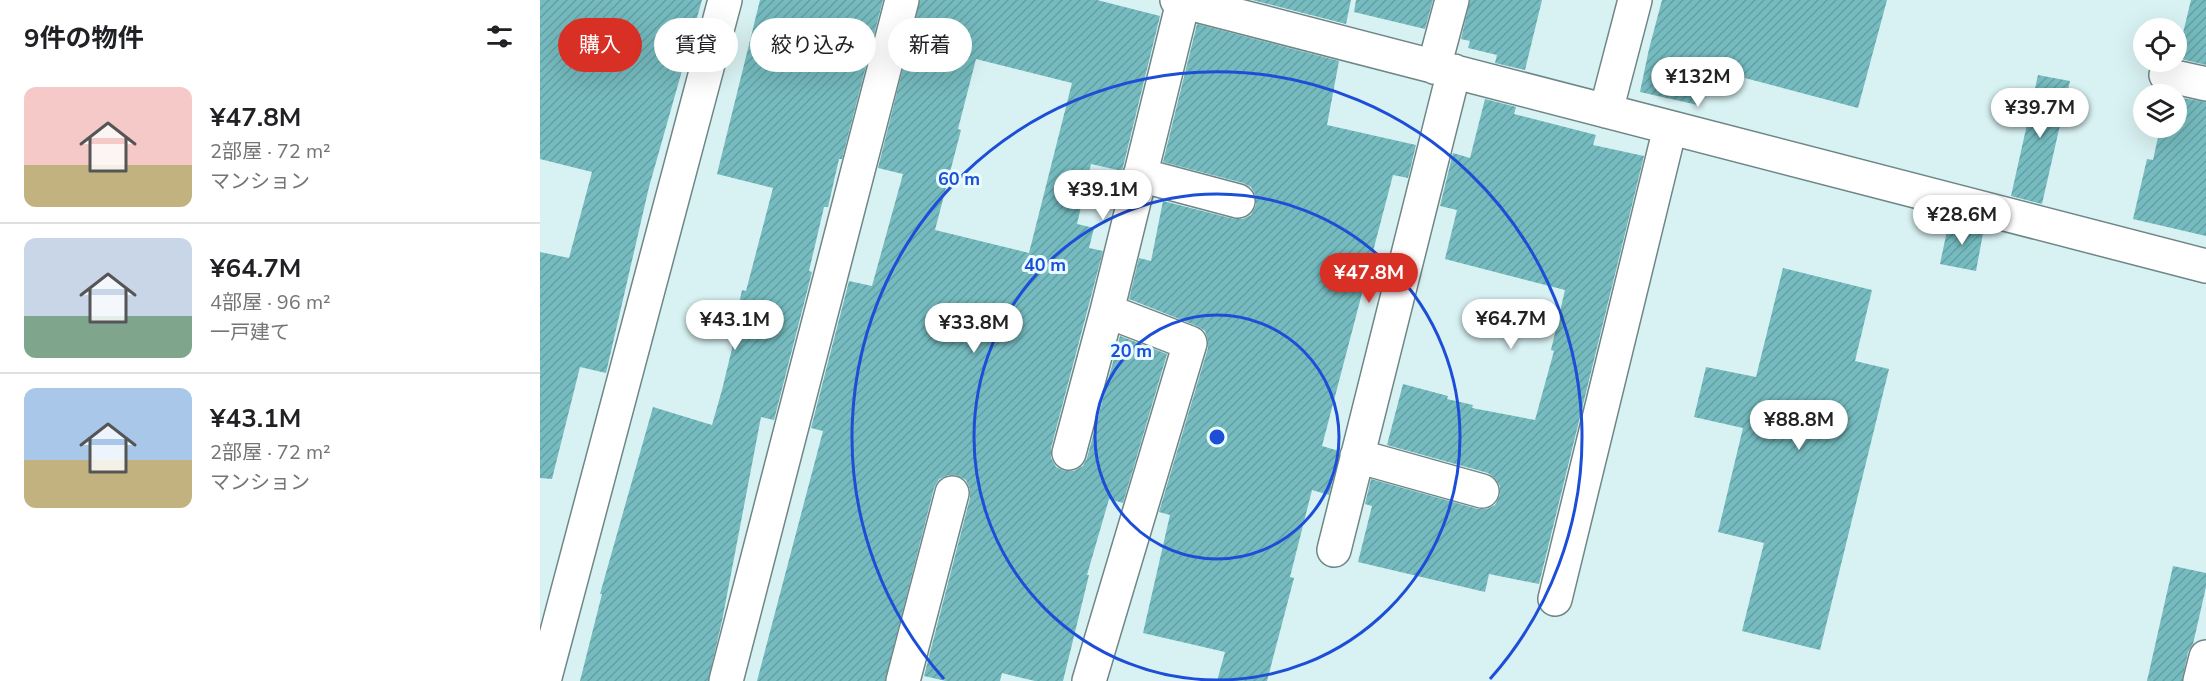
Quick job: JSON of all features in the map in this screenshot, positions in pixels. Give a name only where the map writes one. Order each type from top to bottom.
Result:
[{"type":"street","points":[[544,681],[725,0]]},
{"type":"street","points":[[726,681],[902,0]]},
{"type":"street","points":[[1334,550],[1444,69],[1452,0]]},
{"type":"street","points":[[1606,111],[1635,0]]},
{"type":"street","points":[[1069,453],[1107,311],[1180,1],[1263,11],[1444,69],[2206,266]]},
{"type":"street","points":[[2166,75],[2206,84]]},
{"type":"street","points":[[1555,599],[1670,128]]},
{"type":"street","points":[[1140,175],[1238,201]]},
{"type":"street","points":[[1089,681],[1190,343],[1107,311]]},
{"type":"street","points":[[1357,456],[1482,491]]},
{"type":"street","points":[[903,681],[952,493]]},
{"type":"street","points":[[2200,681],[2206,657]]},
{"type":"building","points":[[540,0],[702,0],[697,18],[654,18],[654,72],[682,72],[649,187],[606,373],[580,367],[552,479],[540,478],[540,252],[569,258],[592,172],[540,159]]},
{"type":"building","points":[[760,0],[883,0],[876,27],[876,18],[756,18]]},
{"type":"building","points":[[920,0],[1097,0],[1160,16],[1122,171],[1091,164],[1077,224],[1094,228],[1089,248],[1103,251],[1051,448],[1051,458],[1056,467],[1065,471],[1074,471],[1083,466],[1087,458],[1120,336],[1167,354],[1123,503],[1109,499],[1087,575],[1089,575],[1063,681],[1035,681],[1002,673],[1000,681],[946,681],[924,676],[970,498],[970,489],[966,480],[956,475],[948,475],[939,479],[934,488],[885,681],[757,681],[823,431],[811,428],[849,281],[872,286],[903,174],[878,168],[902,72],[972,72],[972,18],[916,18]],"holes":[[[976,59],[1072,83],[1029,253],[935,230],[961,130],[958,129]]]},
{"type":"building","points":[[1252,0],[1351,0],[1346,24]]},
{"type":"building","points":[[1356,0],[1433,0],[1425,29],[1354,12]]},
{"type":"building","points":[[1470,0],[1542,0],[1525,70],[1495,63],[1497,55],[1468,48],[1470,41],[1461,39]]},
{"type":"building","points":[[1662,0],[1887,0],[1858,108],[1707,68],[1698,105],[1640,92]]},
{"type":"building","points":[[2191,0],[2206,0],[2206,65],[2187,60],[2187,18]]},
{"type":"building","points":[[1197,24],[1339,61],[1327,125],[1416,145],[1408,178],[1393,175],[1322,446],[1339,451],[1329,495],[1312,490],[1290,577],[1294,578],[1267,681],[1217,681],[1225,652],[1143,633],[1170,515],[1159,512],[1208,348],[1208,340],[1205,331],[1197,326],[1129,299],[1139,258],[1151,261],[1163,201],[1234,219],[1243,219],[1251,215],[1256,205],[1256,196],[1251,187],[1243,183],[1163,162]]},
{"type":"building","points":[[750,40],[750,72],[864,72],[842,159],[839,159],[828,207],[824,207],[809,271],[812,272],[774,420],[761,417],[722,621],[708,681],[580,681],[602,594],[600,594],[653,407],[712,425],[722,390],[736,332],[733,331],[742,290],[746,291],[773,188],[717,174]]},
{"type":"building","points":[[2038,75],[2070,81],[2042,204],[2011,196]]},
{"type":"building","points":[[1485,99],[1516,107],[1514,114],[1596,135],[1593,145],[1644,156],[1539,584],[1489,574],[1485,592],[1358,562],[1372,506],[1365,504],[1371,479],[1478,509],[1487,509],[1495,505],[1500,495],[1500,486],[1488,473],[1387,445],[1403,384],[1448,396],[1447,399],[1473,405],[1472,408],[1535,420],[1554,351],[1551,350],[1565,290],[1445,259],[1457,210],[1440,206],[1453,153],[1470,158]]},
{"type":"building","points":[[2187,99],[2206,102],[2206,236],[2133,219],[2147,159],[2153,160],[2158,138],[2187,138]]},
{"type":"building","points":[[1949,221],[1984,228],[1976,271],[1940,264]]},
{"type":"building","points":[[1783,268],[1872,290],[1855,361],[1889,369],[1820,650],[1742,631],[1764,543],[1718,532],[1743,428],[1694,417],[1706,367],[1756,377]]},
{"type":"building","points":[[2173,566],[2206,573],[2206,587],[2182,681],[2147,681]]}]
